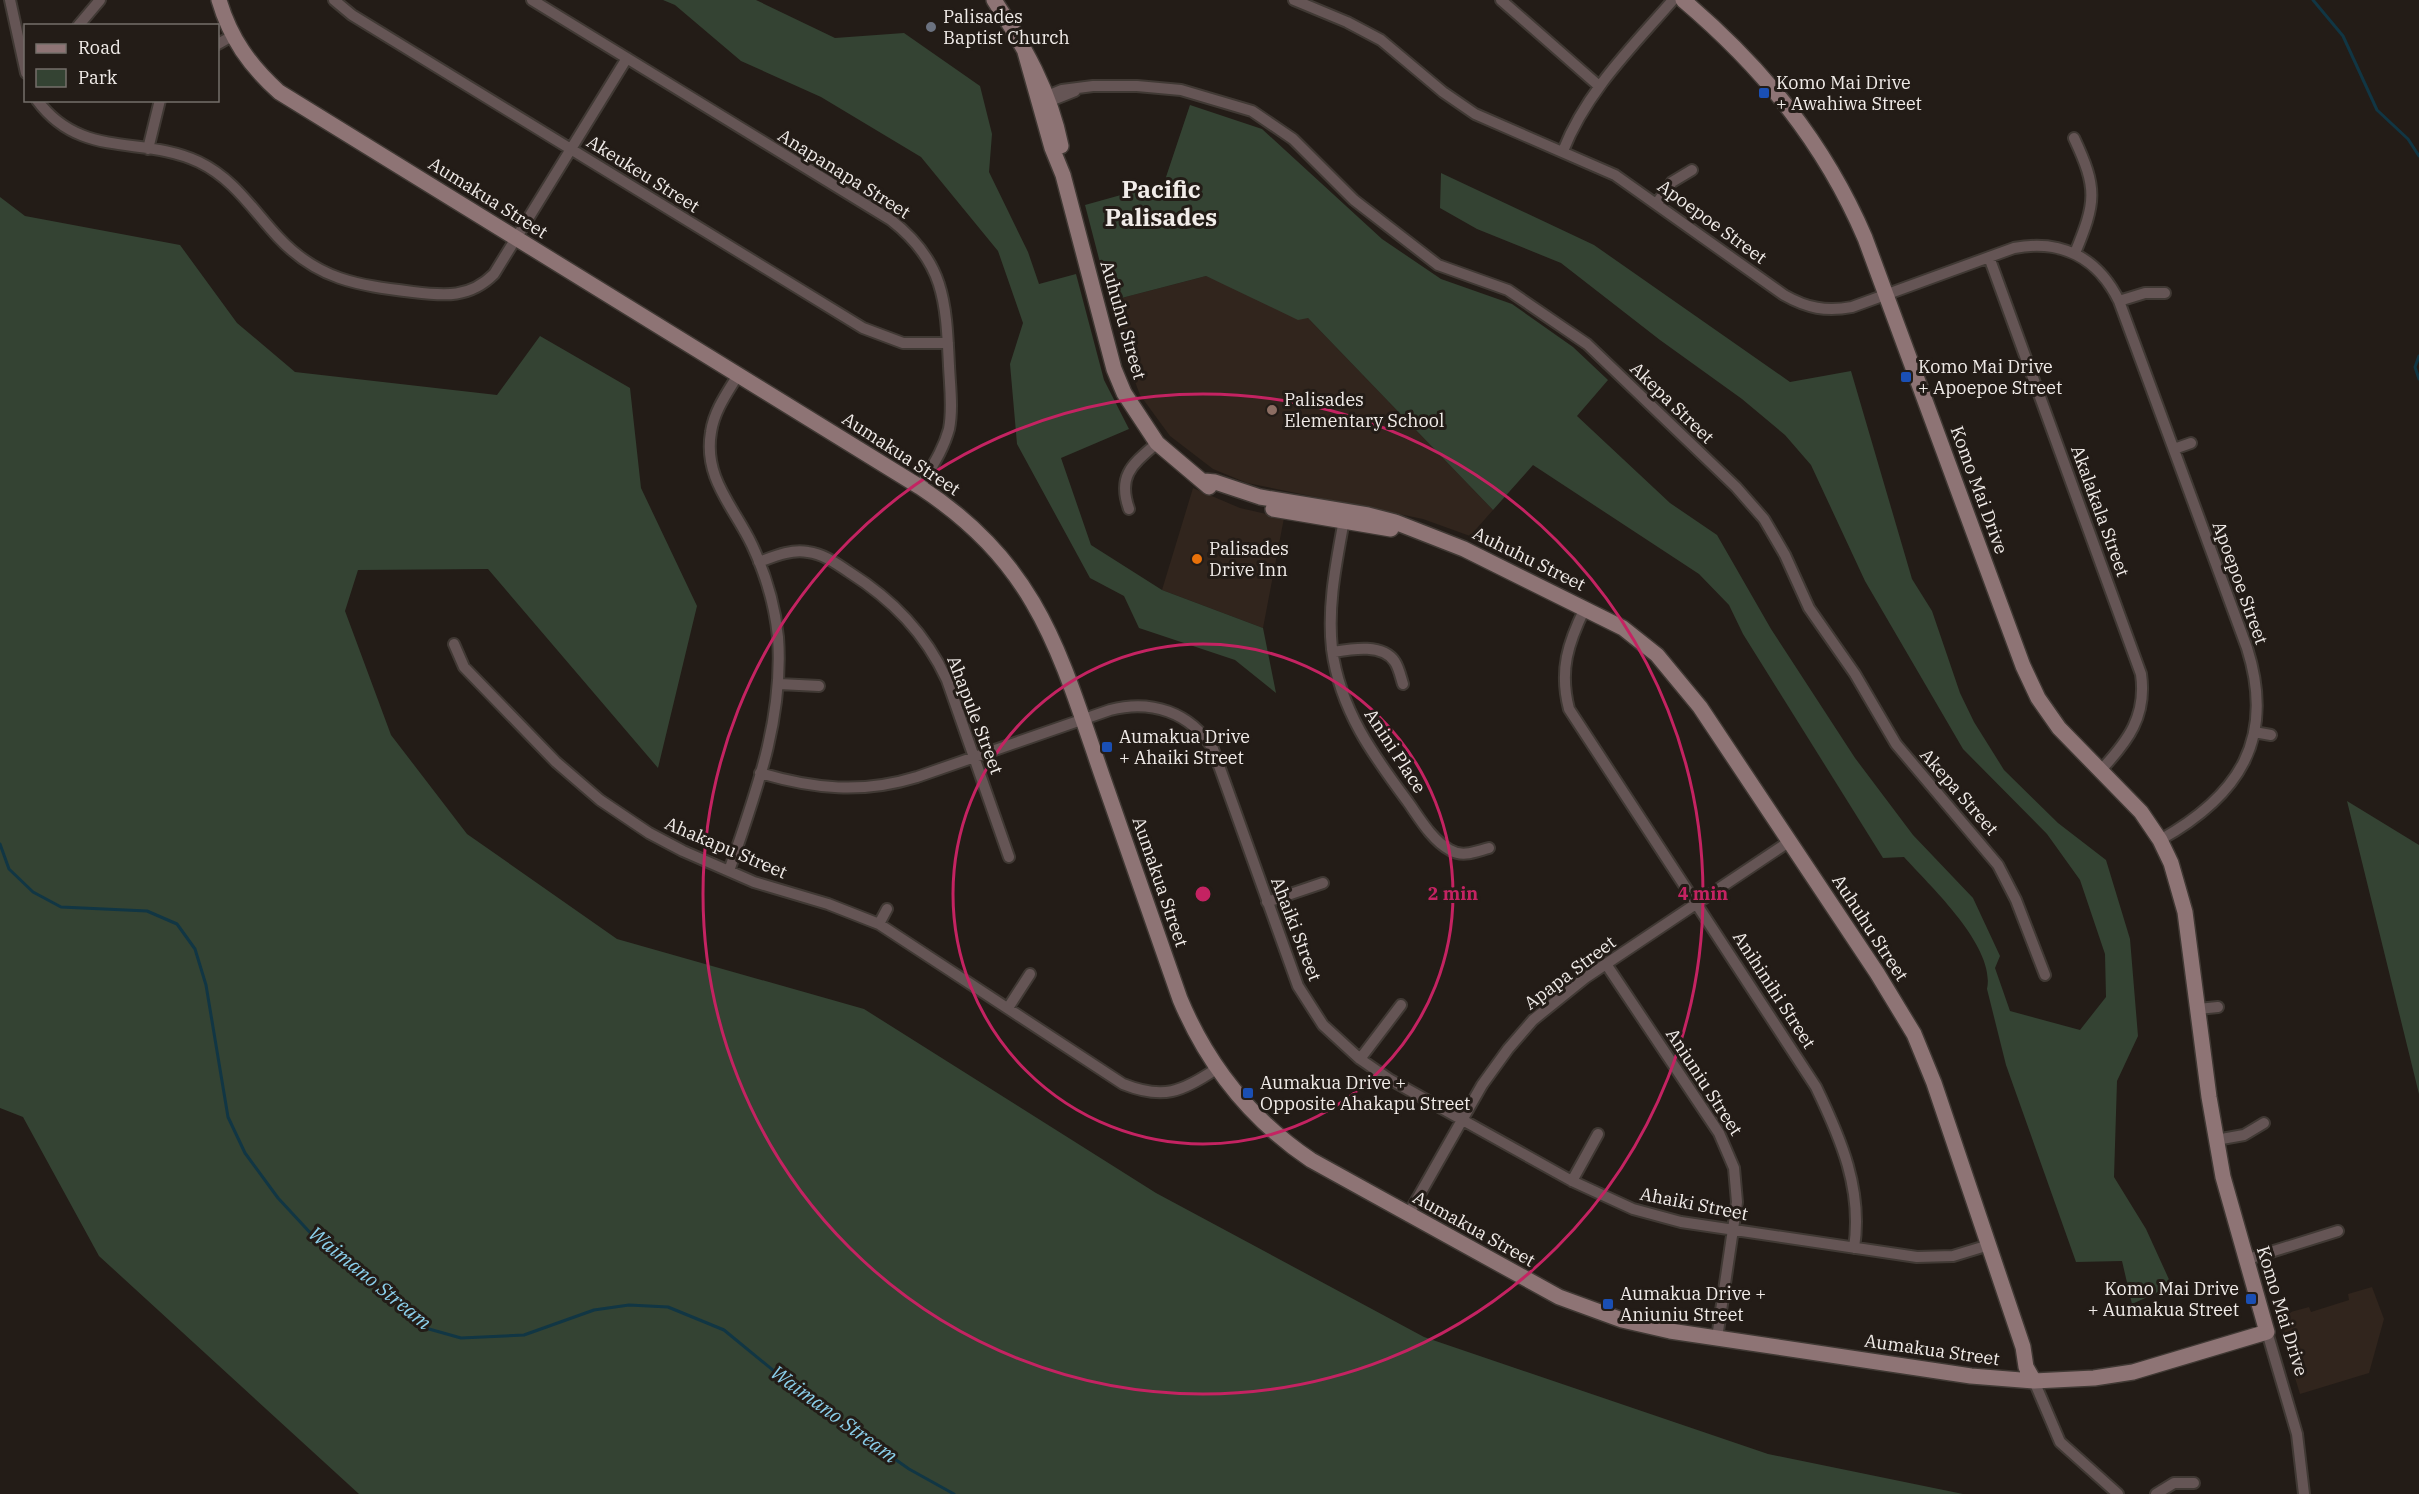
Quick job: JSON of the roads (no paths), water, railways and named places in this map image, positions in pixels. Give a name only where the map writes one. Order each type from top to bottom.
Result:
[{"type":"street","points":[[10,0],[23,50]]},
{"type":"street","points":[[80,24],[100,0]]},
{"type":"street","name":"Aumakua Street","points":[[219,0],[232,36],[254,68],[279,92],[920,487],[977,530],[1018,577],[1052,634],[1180,999],[1199,1041],[1216,1069],[1249,1110],[1287,1144],[1311,1160],[1526,1281],[1580,1306],[1646,1326],[1971,1376],[2034,1381],[2094,1378],[2133,1372],[2267,1332]]},
{"type":"street","name":"Akeukeu Street","points":[[334,0],[352,15],[863,328],[903,343],[948,343]]},
{"type":"street","name":"Anapanapa Street","points":[[532,0],[907,233],[928,258],[941,284],[946,312],[951,409],[948,431],[939,456],[920,487]]},
{"type":"street","name":"Auhuhu Street","points":[[994,0],[1025,51],[1045,98],[1061,145],[1063,176],[1116,375],[1140,419],[1157,442],[1204,481],[1345,517],[1395,522],[1409,530],[1464,549],[1585,608],[1643,643],[1677,676],[1890,993],[1914,1034],[1934,1083],[1989,1245],[2023,1347],[2026,1367],[2041,1395],[2048,1420],[2060,1443],[2118,1494]]},
{"type":"street","name":"Apoepoe Street","points":[[1294,0],[1347,22],[1381,40],[1443,92],[1475,114],[1615,175],[1784,295],[1803,305],[1834,310],[1886,295],[1989,257],[2029,245],[2049,246],[2075,253],[2103,274],[2119,301],[2174,449],[2252,666],[2257,693],[2254,732],[2244,762],[2220,798],[2199,817],[2160,840]]},
{"type":"street","points":[[1501,0],[1599,86]]},
{"type":"street","points":[[1563,151],[1582,111],[1599,86],[1673,0]]},
{"type":"street","name":"Komo Mai Drive","points":[[1683,0],[1745,56],[1803,125],[1853,209],[2023,666],[2038,698],[2054,722],[2141,812],[2160,840],[2182,898],[2216,1140],[2245,1260],[2297,1434],[2304,1494]]},
{"type":"street","points":[[219,43],[232,36]]},
{"type":"street","points":[[39,102],[56,121],[77,135],[96,141],[183,156],[224,177],[298,256],[326,274],[360,285],[437,295],[462,294],[472,291],[494,274],[627,58]]},
{"type":"street","name":"Akepa Street","points":[[1045,98],[1084,87],[1110,85],[1167,88],[1252,111],[1293,139],[1354,200],[1438,265],[1508,291],[1527,301],[1572,332],[1600,356],[1736,487],[1764,519],[1785,555],[1809,608],[1859,681],[1883,724],[1913,765],[1998,865],[2016,900],[2045,975]]},
{"type":"street","points":[[148,149],[160,102]]},
{"type":"street","points":[[2074,138],[2090,178],[2094,199],[2089,219],[2075,253]]},
{"type":"street","points":[[1657,203],[1672,182],[1692,170]]},
{"type":"street","name":"Akalakala Street","points":[[1989,257],[2141,674],[2143,694],[2137,723],[2124,745],[2101,770]]},
{"type":"street","points":[[2119,301],[2145,292],[2165,293]]},
{"type":"street","points":[[729,871],[773,729],[779,684],[777,633],[772,604],[759,562],[741,524],[719,491],[711,464],[710,442],[713,421],[738,375]]},
{"type":"street","points":[[1129,509],[1125,497],[1125,479],[1137,461],[1157,442]]},
{"type":"street","points":[[2174,449],[2190,443]]},
{"type":"street","name":"Anini Place","points":[[1345,517],[1330,601],[1333,652],[1340,689],[1357,728],[1431,833],[1450,850],[1457,853],[1466,854],[1489,848]]},
{"type":"street","name":"Ahapule Street","points":[[759,562],[789,552],[818,554],[876,589],[916,628],[941,666],[1010,857]]},
{"type":"street","name":"Anihinihi Street","points":[[1585,608],[1569,640],[1565,655],[1564,683],[1569,709],[1799,1058],[1825,1105],[1856,1196],[1858,1219],[1854,1248]]},
{"type":"street","name":"Ahakapu Street","points":[[454,644],[464,667],[577,781],[649,833],[729,871],[879,924],[1124,1084],[1153,1093],[1180,1090],[1216,1069]]},
{"type":"street","points":[[1333,652],[1368,649],[1386,654],[1395,661],[1403,684]]},
{"type":"street","points":[[779,684],[819,686]]},
{"type":"street","name":"Ahaiki Street","points":[[760,773],[813,787],[868,788],[900,782],[1125,706],[1140,705],[1176,714],[1206,738],[1220,765],[1290,967],[1308,1003],[1337,1040],[1360,1059],[1462,1120],[1572,1181],[1633,1209],[1681,1222],[1854,1248],[1942,1258],[1989,1245]]},
{"type":"street","points":[[2254,732],[2271,735]]},
{"type":"street","name":"Apapa Street","points":[[1408,1215],[1488,1076],[1519,1036],[1554,1001],[1790,842]]},
{"type":"street","points":[[1267,902],[1323,883]]},
{"type":"street","points":[[879,924],[888,909]]},
{"type":"street","name":"Aniuniu Street","points":[[1606,964],[1726,1144],[1734,1168],[1737,1189],[1733,1230],[1717,1338]]},
{"type":"street","points":[[1008,1008],[1030,974]]},
{"type":"street","points":[[1360,1059],[1401,1005]]},
{"type":"street","points":[[2198,1009],[2218,1007]]},
{"type":"street","points":[[2216,1140],[2244,1135],[2264,1123]]},
{"type":"street","points":[[1572,1181],[1598,1134]]},
{"type":"street","points":[[2245,1260],[2338,1232]]},
{"type":"street","points":[[2156,1494],[2174,1483],[2194,1483]]},
{"type":"waterway","points":[[2313,0],[2343,36],[2377,110],[2408,139],[2419,156]]},
{"type":"waterway","points":[[2419,356],[2415,367],[2419,379]]},
{"type":"waterway","name":"Waimano Stream","points":[[0,844],[9,869],[33,892],[61,907],[147,911],[177,924],[195,949],[206,985],[228,1117],[245,1153],[278,1198],[316,1239],[429,1329],[461,1338],[524,1335],[594,1310],[629,1305],[668,1307],[724,1330],[802,1394],[909,1469],[954,1494]]},
{"type":"place","name":"Palisades Baptist Church","points":[[931,27]]},
{"type":"place","name":"Komo Mai Drive + Awahiwa Street","points":[[1764,93]]},
{"type":"place","name":"Komo Mai Drive + Apoepoe Street","points":[[1906,377]]},
{"type":"place","name":"Palisades Elementary School","points":[[1272,410]]},
{"type":"place","name":"Palisades Drive Inn","points":[[1197,559]]},
{"type":"place","name":"Aumakua Drive + Ahaiki Street","points":[[1107,747]]},
{"type":"place","name":"Aumakua Drive + Opposite Ahakapu Street","points":[[1248,1093]]},
{"type":"place","name":"Komo Mai Drive + Aumakua Street","points":[[2251,1299]]},
{"type":"place","name":"Aumakua Drive + Aniuniu Street","points":[[1608,1304]]},
{"type":"district","name":"Pacific Palisades","points":[[1161,204]]}]
